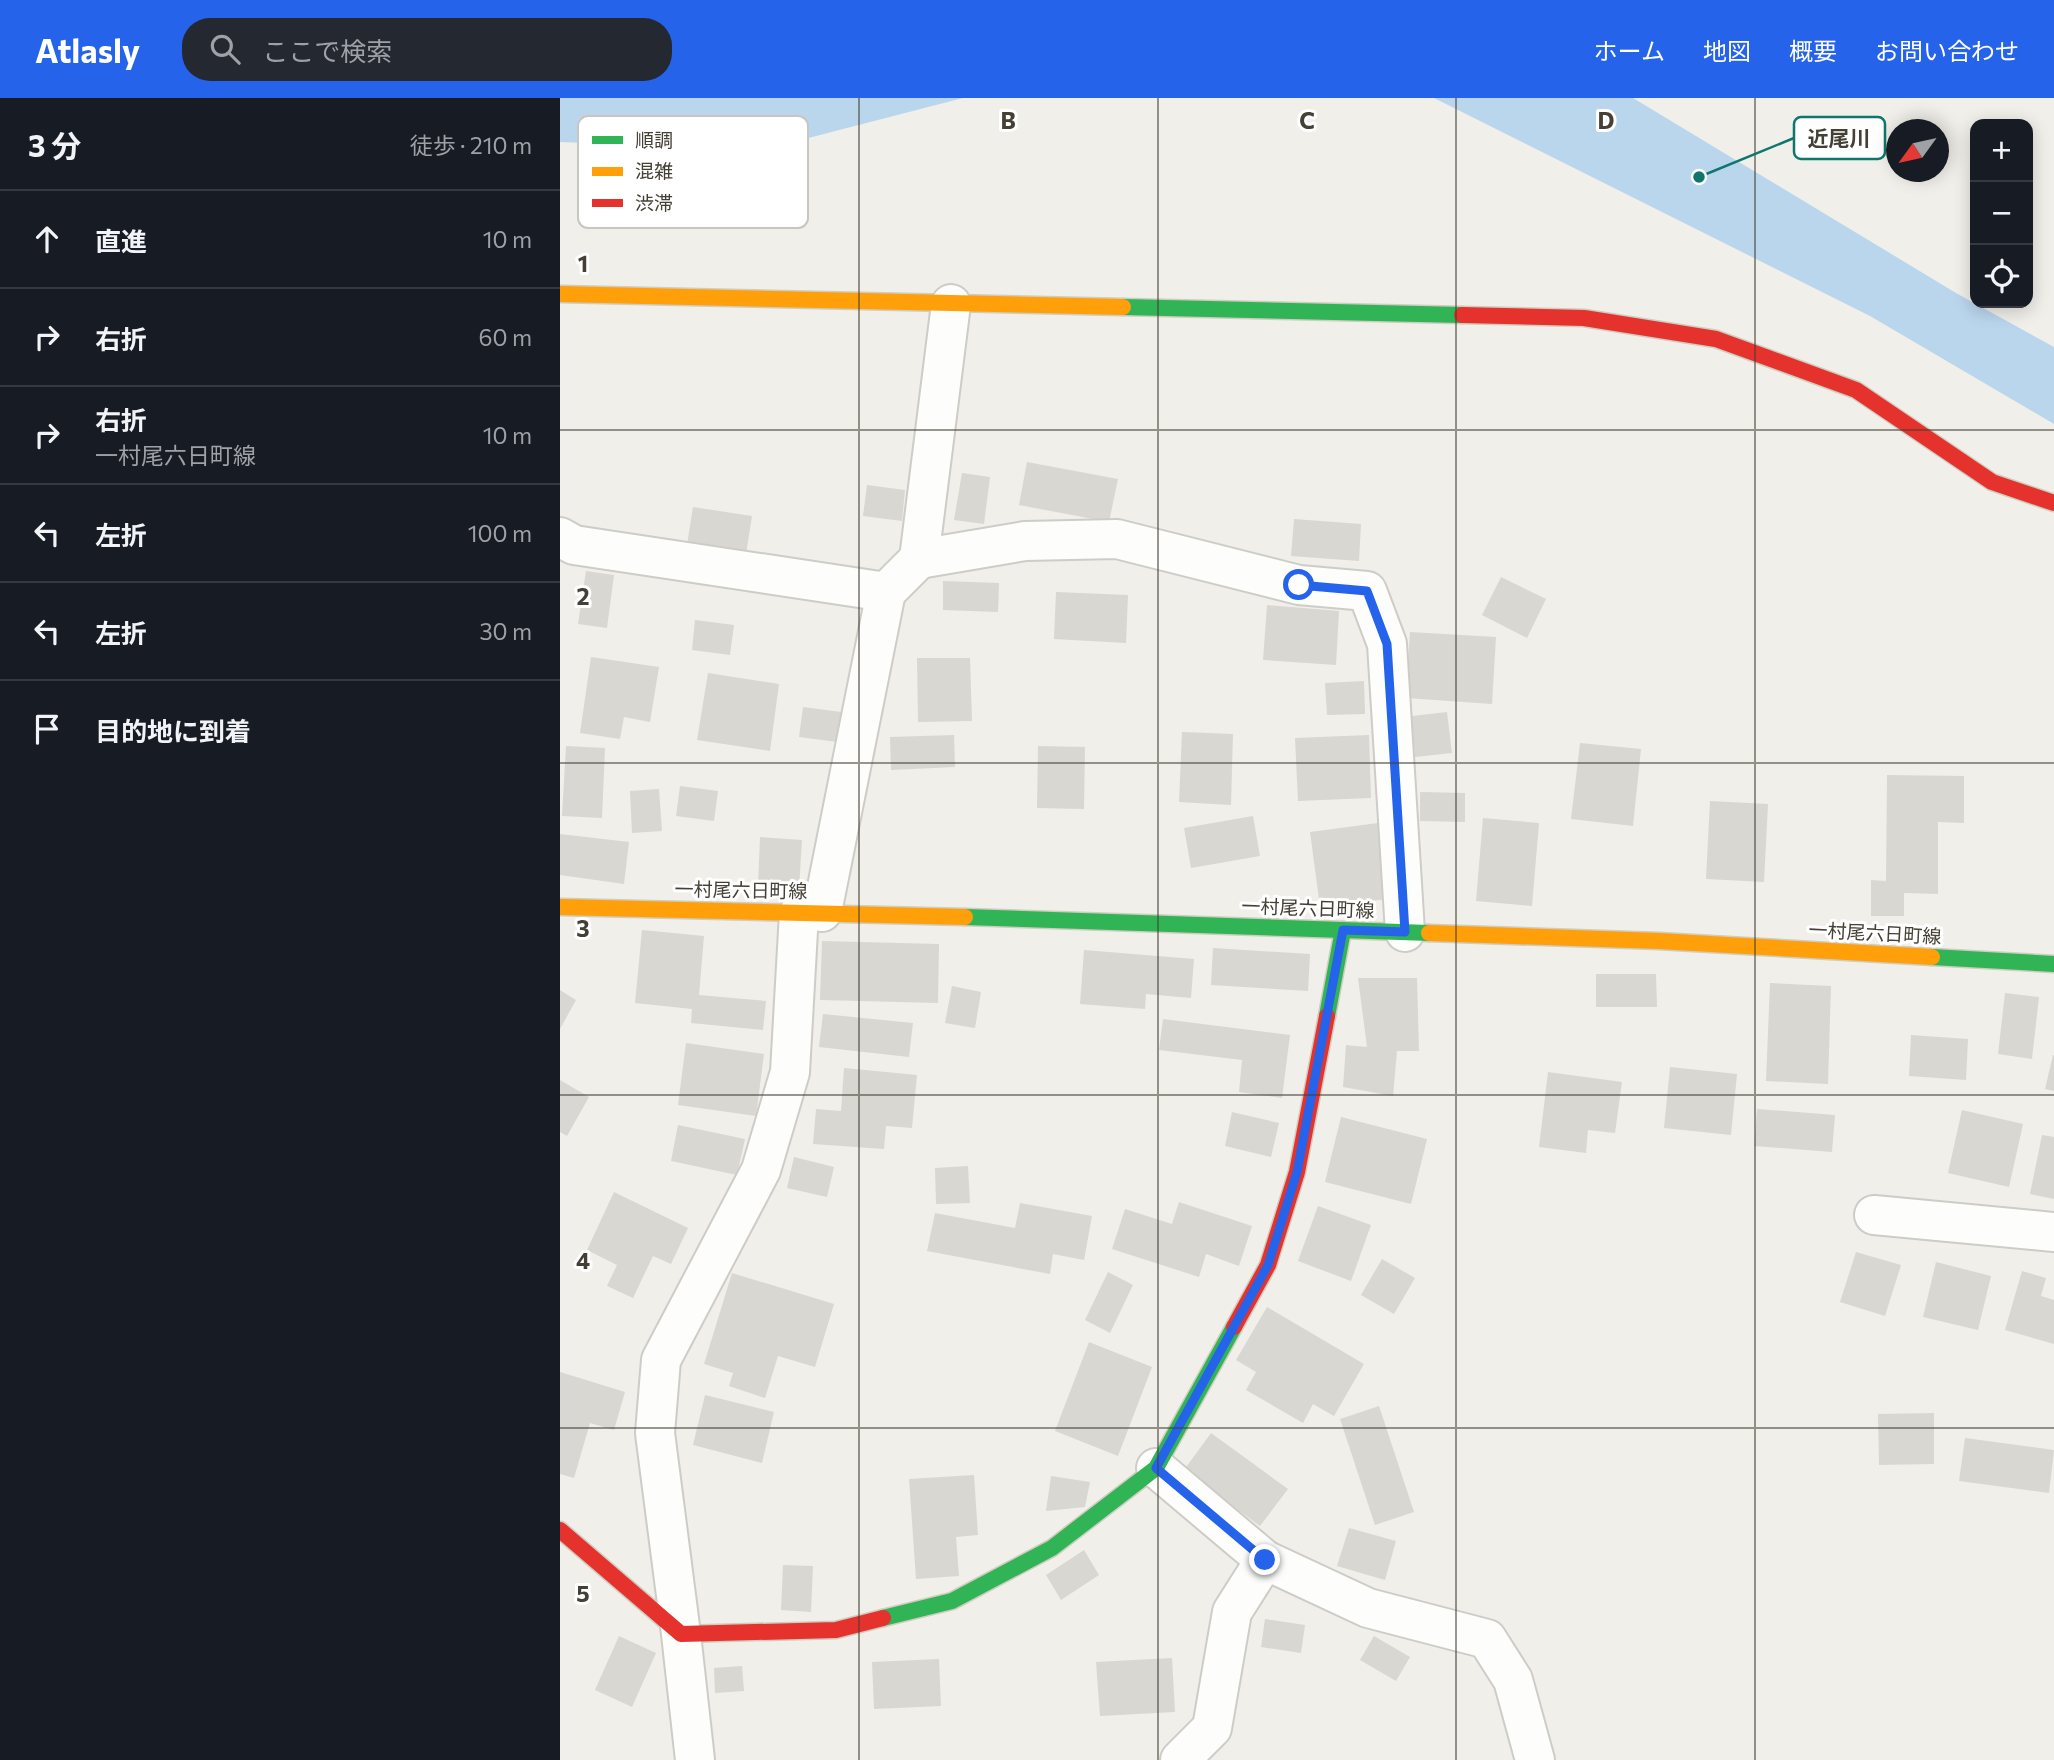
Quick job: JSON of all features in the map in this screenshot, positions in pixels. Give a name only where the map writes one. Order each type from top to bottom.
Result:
[{"type":"street","points":[[560,294],[1584,318],[1716,339],[1856,390],[1992,482],[2054,503]]},
{"type":"street","points":[[919,559],[951,304]]},
{"type":"street","points":[[560,537],[574,545],[886,592]]},
{"type":"street","points":[[695,1760],[655,1433],[661,1360],[761,1170],[790,1072],[811,913],[886,592],[919,559],[1025,541],[1117,539],[1299,585],[1367,591],[1387,644],[1405,932]]},
{"type":"street","name":"一村尾六日町線","points":[[563,913],[811,913],[1405,932],[1659,941],[2054,964]]},
{"type":"street","points":[[560,1530],[681,1634],[836,1630],[952,1601],[1052,1548],[1156,1468],[1268,1265],[1297,1172],[1343,930]]},
{"type":"street","points":[[1874,1215],[2054,1232]]},
{"type":"street","points":[[1156,1468],[1265,1560],[1368,1608],[1486,1639],[1513,1680],[1535,1760]]},
{"type":"street","points":[[1180,1760],[1212,1728],[1232,1612],[1265,1560]]},
{"type":"water","points":[[560,98],[963,98],[808,138],[808,116],[578,116],[578,143],[560,142]]},
{"type":"water","points":[[1434,98],[1633,98],[1970,301],[1970,308],[1983,308],[2054,347],[2054,424],[1870,316]]},
{"type":"building","points":[[1027,462],[1118,479],[1109,522],[1019,505]]},
{"type":"building","points":[[962,473],[990,477],[984,524],[954,520]]},
{"type":"building","points":[[867,485],[905,490],[902,521],[863,516]]},
{"type":"building","points":[[693,507],[752,516],[746,554],[687,545]]},
{"type":"building","points":[[1294,519],[1361,524],[1359,561],[1291,556]]},
{"type":"building","points":[[586,571],[614,575],[607,628],[578,624]]},
{"type":"building","points":[[1501,577],[1546,599],[1527,638],[1482,615]]},
{"type":"building","points":[[943,581],[999,583],[998,612],[943,610]]},
{"type":"building","points":[[1056,592],[1128,595],[1126,643],[1054,639]]},
{"type":"building","points":[[1267,605],[1339,611],[1336,665],[1263,660]]},
{"type":"building","points":[[695,620],[734,625],[730,655],[692,650]]},
{"type":"building","points":[[1410,632],[1496,637],[1492,704],[1406,698]]},
{"type":"building","points":[[591,657],[659,667],[650,722],[624,717],[620,739],[580,733]]},
{"type":"building","points":[[917,658],[970,658],[972,721],[918,722]]},
{"type":"building","points":[[708,673],[779,684],[770,751],[697,740]]},
{"type":"building","points":[[1364,681],[1365,714],[1327,715],[1325,683]]},
{"type":"building","points":[[803,707],[841,712],[837,742],[799,737]]},
{"type":"building","points":[[1447,712],[1452,753],[1415,757],[1412,716]]},
{"type":"building","points":[[1182,732],[1233,734],[1231,805],[1179,802]]},
{"type":"building","points":[[954,735],[955,767],[891,770],[890,737]]},
{"type":"building","points":[[1369,735],[1371,798],[1298,801],[1295,738]]},
{"type":"building","points":[[1580,743],[1641,749],[1633,826],[1571,819]]},
{"type":"building","points":[[566,746],[605,748],[602,818],[562,816]]},
{"type":"building","points":[[1038,746],[1085,747],[1084,809],[1037,808]]},
{"type":"building","points":[[1887,775],[1964,776],[1964,823],[1938,822],[1938,894],[1904,893],[1904,916],[1871,916],[1871,880],[1886,881]]},
{"type":"building","points":[[680,786],[718,791],[714,821],[676,816]]},
{"type":"building","points":[[659,789],[662,831],[632,833],[630,791]]},
{"type":"building","points":[[1420,792],[1465,793],[1465,822],[1420,821]]},
{"type":"building","points":[[1710,801],[1768,804],[1764,882],[1706,879]]},
{"type":"building","points":[[1253,816],[1260,856],[1191,868],[1184,828]]},
{"type":"building","points":[[1483,818],[1539,823],[1532,906],[1476,901]]},
{"type":"building","points":[[1378,823],[1388,899],[1320,907],[1310,832]]},
{"type":"building","points":[[560,834],[629,842],[624,884],[560,875]]},
{"type":"building","points":[[760,837],[802,840],[799,889],[758,887]]},
{"type":"building","points":[[642,930],[704,936],[699,995],[766,1001],[763,1030],[691,1023],[692,1009],[635,1003]]},
{"type":"building","points":[[822,941],[939,944],[938,1003],[820,1000]]},
{"type":"building","points":[[1213,948],[1310,954],[1308,991],[1211,985]]},
{"type":"building","points":[[1084,950],[1194,959],[1191,998],[1146,994],[1145,1009],[1080,1004]]},
{"type":"building","points":[[1596,974],[1656,974],[1657,1007],[1596,1007]]},
{"type":"building","points":[[1358,978],[1417,978],[1419,1051],[1397,1051],[1393,1096],[1343,1087],[1346,1045],[1367,1047]]},
{"type":"building","points":[[1770,983],[1831,986],[1828,1084],[1766,1081]]},
{"type":"building","points":[[952,986],[981,992],[975,1028],[945,1023]]},
{"type":"building","points":[[560,990],[576,1000],[560,1029]]},
{"type":"building","points":[[2005,993],[2039,997],[2032,1059],[1998,1054]]},
{"type":"building","points":[[823,1014],[913,1023],[909,1057],[819,1047]]},
{"type":"building","points":[[1163,1019],[1290,1035],[1282,1098],[1239,1092],[1242,1060],[1159,1050]]},
{"type":"building","points":[[1911,1035],[1968,1039],[1966,1080],[1909,1076]]},
{"type":"building","points":[[686,1043],[764,1054],[756,1116],[678,1105]]},
{"type":"building","points":[[2054,1055],[2054,1091],[2045,1089]]},
{"type":"building","points":[[1670,1067],[1737,1074],[1731,1135],[1664,1128]]},
{"type":"building","points":[[844,1068],[917,1075],[912,1128],[886,1126],[884,1149],[813,1144],[816,1109],[841,1111]]},
{"type":"building","points":[[1548,1072],[1622,1082],[1615,1133],[1588,1130],[1586,1153],[1539,1147]]},
{"type":"building","points":[[560,1080],[589,1097],[567,1136],[560,1132]]},
{"type":"building","points":[[1757,1109],[1835,1115],[1832,1152],[1754,1146]]},
{"type":"building","points":[[1962,1110],[2023,1124],[2009,1187],[1948,1173]]},
{"type":"building","points":[[1232,1112],[1279,1123],[1271,1157],[1225,1146]]},
{"type":"building","points":[[1341,1117],[1427,1139],[1411,1204],[1325,1182]]},
{"type":"building","points":[[678,1125],[745,1139],[737,1175],[671,1161]]},
{"type":"building","points":[[2042,1135],[2054,1137],[2054,1199],[2030,1194]]},
{"type":"building","points":[[794,1157],[834,1167],[827,1197],[787,1188]]},
{"type":"building","points":[[968,1166],[970,1203],[936,1204],[935,1168]]},
{"type":"building","points":[[614,1192],[688,1228],[671,1264],[653,1256],[633,1298],[607,1286],[617,1265],[587,1250]]},
{"type":"building","points":[[1179,1202],[1252,1226],[1239,1266],[1206,1254],[1199,1277],[1112,1249],[1125,1209],[1172,1224]]},
{"type":"building","points":[[1020,1203],[1092,1216],[1084,1260],[1053,1254],[1050,1274],[927,1251],[935,1213],[1015,1228]]},
{"type":"building","points":[[1318,1206],[1371,1225],[1351,1281],[1298,1261]]},
{"type":"building","points":[[1856,1252],[1901,1265],[1885,1316],[1840,1302]]},
{"type":"building","points":[[1382,1259],[1415,1278],[1394,1314],[1361,1295]]},
{"type":"building","points":[[1936,1262],[1991,1276],[1978,1330],[1923,1317]]},
{"type":"building","points":[[2022,1271],[2046,1278],[2041,1296],[2054,1300],[2054,1344],[2005,1330]]},
{"type":"building","points":[[1108,1272],[1133,1285],[1110,1333],[1085,1320]]},
{"type":"building","points":[[732,1273],[834,1304],[815,1367],[778,1356],[765,1398],[729,1386],[733,1373],[704,1364]]},
{"type":"building","points":[[1267,1307],[1364,1364],[1334,1416],[1313,1404],[1303,1423],[1246,1390],[1256,1372],[1236,1360]]},
{"type":"building","points":[[1089,1342],[1152,1367],[1118,1456],[1055,1431]]},
{"type":"building","points":[[560,1372],[625,1392],[614,1430],[590,1423],[574,1478],[560,1474]]},
{"type":"building","points":[[705,1395],[774,1412],[762,1463],[693,1445]]},
{"type":"building","points":[[1379,1406],[1414,1512],[1375,1525],[1340,1419]]},
{"type":"building","points":[[1934,1413],[1934,1464],[1879,1465],[1878,1414]]},
{"type":"building","points":[[1211,1433],[1288,1489],[1260,1526],[1184,1470]]},
{"type":"building","points":[[1965,1438],[2054,1450],[2049,1493],[1959,1481]]},
{"type":"building","points":[[974,1475],[978,1535],[956,1537],[959,1576],[916,1579],[909,1479]]},
{"type":"building","points":[[1051,1476],[1090,1482],[1085,1507],[1046,1511]]},
{"type":"building","points":[[1349,1528],[1396,1541],[1385,1580],[1337,1566]]},
{"type":"building","points":[[1084,1550],[1099,1575],[1061,1600],[1046,1575]]},
{"type":"building","points":[[783,1565],[813,1566],[811,1612],[781,1610]]},
{"type":"building","points":[[1265,1619],[1305,1625],[1301,1653],[1261,1647]]},
{"type":"building","points":[[619,1636],[656,1653],[632,1707],[595,1690]]},
{"type":"building","points":[[1374,1636],[1410,1657],[1396,1681],[1360,1660]]},
{"type":"building","points":[[1172,1658],[1175,1712],[1100,1716],[1096,1662]]},
{"type":"building","points":[[939,1659],[941,1706],[874,1709],[872,1662]]},
{"type":"building","points":[[742,1666],[744,1691],[715,1693],[714,1668]]},
{"type":"traffic: fast","points":[[1123,307],[1462,315]]},
{"type":"traffic: fast","points":[[965,917],[1429,933]]},
{"type":"traffic: fast","points":[[1327,1016],[1343,930]]},
{"type":"traffic: fast","points":[[1932,957],[2054,964]]},
{"type":"traffic: fast","points":[[883,1618],[952,1601],[1052,1548],[1156,1468],[1234,1327]]},
{"type":"traffic: slow","points":[[560,294],[1123,307]]},
{"type":"traffic: slow","points":[[560,907],[965,917]]},
{"type":"traffic: slow","points":[[1429,933],[1659,941],[1932,957]]},
{"type":"traffic: jam","points":[[1462,315],[1584,318],[1716,339],[1856,390],[1992,482],[2054,503]]},
{"type":"traffic: jam","points":[[1234,1327],[1268,1265],[1297,1172],[1327,1016]]},
{"type":"traffic: jam","points":[[560,1530],[681,1634],[836,1630],[883,1618]]},
{"type":"place","name":"近尾川","points":[[1699,177]]},
{"type":"route","points":[[1265,1560],[1156,1468],[1268,1265],[1297,1172],[1343,930],[1405,932],[1387,644],[1367,591],[1299,585]]}]
